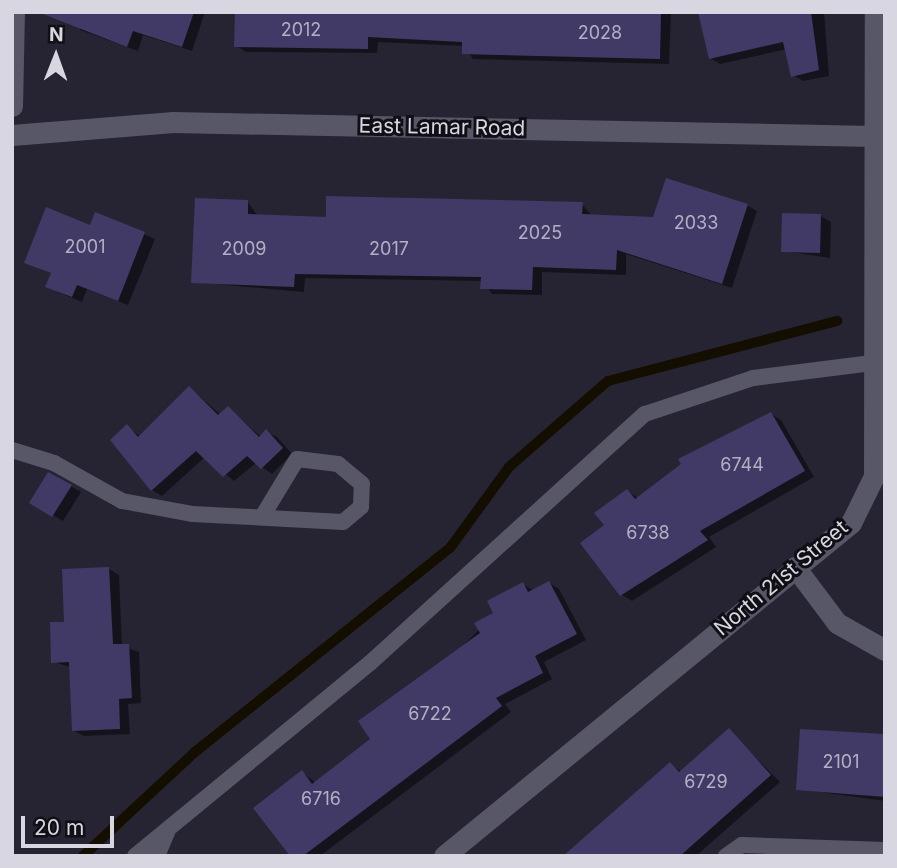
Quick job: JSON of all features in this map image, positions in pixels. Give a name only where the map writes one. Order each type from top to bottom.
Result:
[{"type":"street","points":[[12,106],[15,12]]},
{"type":"street","name":"North 21st Street","points":[[444,856],[851,523],[879,476],[872,363],[875,12]]},
{"type":"street","name":"East Lamar Road","points":[[12,135],[173,122],[873,136]]},
{"type":"street","points":[[795,567],[837,623],[885,650]]},
{"type":"lane","points":[[135,856],[370,663],[645,414],[753,378],[872,363]]},
{"type":"lane","points":[[12,450],[54,463],[122,501],[192,514],[343,522],[361,507],[362,484],[338,464],[297,459],[262,517]]},
{"type":"lane","points":[[157,856],[168,830]]},
{"type":"lane","points":[[726,856],[742,845],[885,850]]},
{"type":"building","points":[[38,12],[194,12],[182,47],[133,31],[127,47]]},
{"type":"building","points":[[235,12],[661,12],[660,59],[462,54],[462,42],[368,37],[368,49],[234,47]]},
{"type":"building","points":[[698,12],[811,12],[819,70],[791,77],[783,42],[709,59]]},
{"type":"building","points":[[666,178],[748,204],[722,284],[617,250],[616,270],[533,267],[532,290],[480,289],[481,277],[295,274],[294,287],[191,283],[195,198],[248,200],[248,214],[326,217],[326,196],[583,202],[582,214],[653,217]]},
{"type":"building","points":[[46,207],[90,225],[95,212],[145,232],[118,301],[77,285],[72,297],[45,287],[51,273],[24,263]]},
{"type":"building","points":[[782,213],[821,214],[820,253],[781,252]]},
{"type":"building","points":[[189,386],[218,415],[228,406],[259,437],[266,429],[283,448],[261,469],[247,456],[223,477],[196,451],[151,491],[110,440],[127,424],[138,437]]},
{"type":"building","points":[[771,412],[805,471],[700,531],[708,540],[620,596],[580,543],[604,525],[594,513],[627,489],[635,499],[681,464],[678,459]]},
{"type":"building","points":[[48,472],[72,485],[52,517],[29,503]]},
{"type":"building","points":[[109,567],[113,644],[129,644],[132,698],[119,699],[120,729],[72,731],[69,662],[51,663],[50,622],[64,622],[62,569]]},
{"type":"building","points":[[549,581],[577,634],[535,656],[543,673],[496,698],[502,706],[303,856],[290,856],[253,808],[302,770],[312,784],[370,739],[358,721],[480,633],[474,623],[493,613],[487,601],[523,582],[528,592]]},
{"type":"building","points":[[729,728],[771,775],[680,856],[563,856],[670,762],[679,772]]},
{"type":"building","points":[[800,729],[885,734],[885,797],[796,790]]},
{"type":"waterway","points":[[83,856],[195,752],[450,548],[509,467],[608,381],[837,321]]}]
